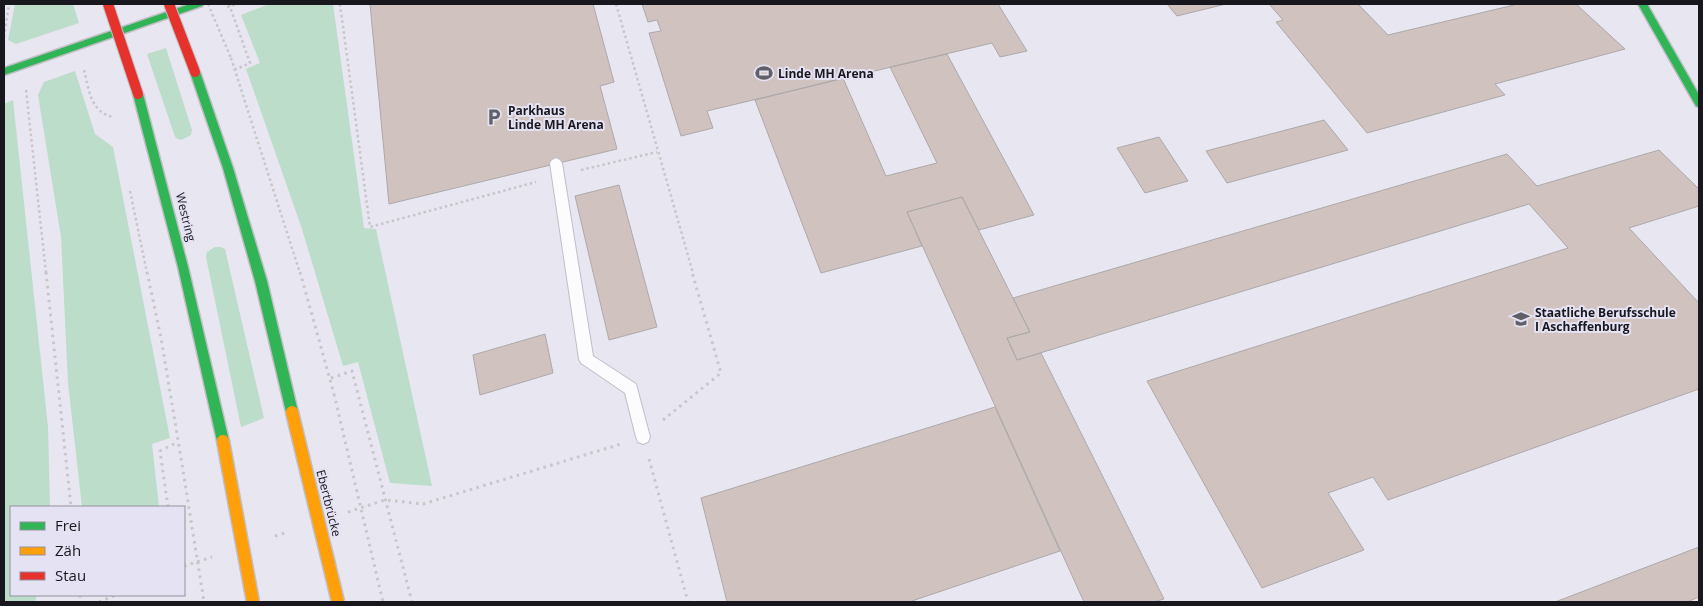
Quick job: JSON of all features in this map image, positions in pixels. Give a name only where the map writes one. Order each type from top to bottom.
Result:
[{"type":"main road","name":"Westring","points":[[108,4],[138,94],[166,192],[194,306],[223,441],[252,602]]},
{"type":"main road","name":"Ebertbrücke","points":[[170,4],[196,72],[228,168],[261,281],[338,602]]},
{"type":"main road","points":[[4,72],[199,4]]},
{"type":"main road","points":[[1642,4],[1699,103]]},
{"type":"lane","points":[[557,169],[586,359],[631,389],[643,437]]},
{"type":"path","points":[[4,37],[9,4]]},
{"type":"path","points":[[208,4],[236,68],[311,307],[331,378],[383,602]]},
{"type":"path","points":[[340,4],[370,227],[557,169],[657,152]]},
{"type":"path","points":[[340,515],[386,500],[423,504],[643,437],[721,372],[616,4]]},
{"type":"path","points":[[230,6],[250,63],[236,68]]},
{"type":"path","points":[[84,68],[96,111],[104,116],[114,117],[112,109]]},
{"type":"path","points":[[26,88],[71,506]]},
{"type":"path","points":[[128,184],[161,338],[204,602]]},
{"type":"path","points":[[331,378],[352,371],[412,602]]},
{"type":"path","points":[[643,437],[688,602]]},
{"type":"path","points":[[168,506],[160,451],[179,442]]},
{"type":"path","points":[[266,539],[294,530]]},
{"type":"path","points":[[185,566],[220,554]]},
{"type":"path","points":[[99,602],[114,596]]},
{"type":"green space","points":[[15,4],[73,4],[79,23],[16,44],[8,40]]},
{"type":"green space","points":[[269,4],[333,4],[364,228],[376,229],[432,486],[390,483],[358,362],[343,366],[302,229],[246,69],[260,63],[241,15]]},
{"type":"green space","points":[[166,48],[192,130],[191,135],[181,140],[176,138],[174,134],[147,54]]},
{"type":"green space","points":[[75,71],[95,134],[113,147],[170,438],[152,444],[159,506],[82,506],[68,383],[61,237],[38,95],[44,82]]},
{"type":"green space","points":[[13,100],[48,427],[50,506],[10,506],[10,596],[37,596],[35,602],[4,602],[4,104]]},
{"type":"green space","points":[[215,247],[225,249],[264,418],[241,427],[206,257],[207,252]]},
{"type":"building","name":"Parkhaus Linde MH Arena","points":[[370,4],[593,4],[614,82],[600,86],[617,149],[389,204]]},
{"type":"building","name":"Linde MH Arena","points":[[642,4],[998,4],[1027,51],[1000,57],[992,43],[707,111],[713,128],[681,136],[649,33],[661,31],[657,20],[648,22]]},
{"type":"building","points":[[1167,4],[1226,4],[1177,16]]},
{"type":"building","points":[[1269,4],[1358,4],[1388,35],[1514,5],[1512,4],[1576,4],[1625,49],[1495,84],[1505,95],[1367,133],[1276,22],[1283,20]]},
{"type":"building","points":[[947,54],[1034,215],[979,230],[962,197],[907,212],[922,246],[821,273],[755,100],[843,78],[886,176],[937,163],[890,67]]},
{"type":"building","points":[[1324,120],[1348,150],[1227,183],[1206,151]]},
{"type":"building","points":[[1159,137],[1188,181],[1145,193],[1117,148]]},
{"type":"building","points":[[1659,150],[1699,189],[1699,206],[1629,228],[1699,303],[1699,389],[1388,500],[1373,477],[1328,493],[1364,550],[1262,588],[1147,381],[1568,248],[1529,204],[1017,360],[1007,338],[1030,332],[1013,298],[1507,154],[1537,186]]},
{"type":"building","points":[[619,185],[657,327],[609,340],[575,196]]},
{"type":"building","points":[[962,197],[1030,332],[1007,338],[1017,360],[1041,353],[1164,599],[1153,602],[1084,602],[907,212]]},
{"type":"building","points":[[545,334],[553,373],[480,395],[473,355]]},
{"type":"building","points":[[995,407],[1060,551],[909,602],[727,602],[701,498]]},
{"type":"building","points":[[1699,547],[1699,597],[1687,602],[1555,602]]},
{"type":"traffic: fast","points":[[4,72],[199,4]]},
{"type":"traffic: fast","points":[[1642,4],[1699,103]]},
{"type":"traffic: fast","points":[[195,72],[228,168],[261,281],[292,412]]},
{"type":"traffic: fast","points":[[138,94],[183,267],[223,441]]},
{"type":"traffic: slow","points":[[292,412],[338,602]]},
{"type":"traffic: slow","points":[[223,441],[253,602]]},
{"type":"traffic: jam","points":[[108,4],[138,94]]},
{"type":"traffic: jam","points":[[169,4],[195,72]]},
{"type":"place","name":"Linde MH Arena","points":[[764,73]]},
{"type":"place","name":"Parkhaus Linde MH Arena","points":[[494,117]]},
{"type":"place","name":"Staatliche Berufsschule I Aschaffenburg","points":[[1521,319]]}]
